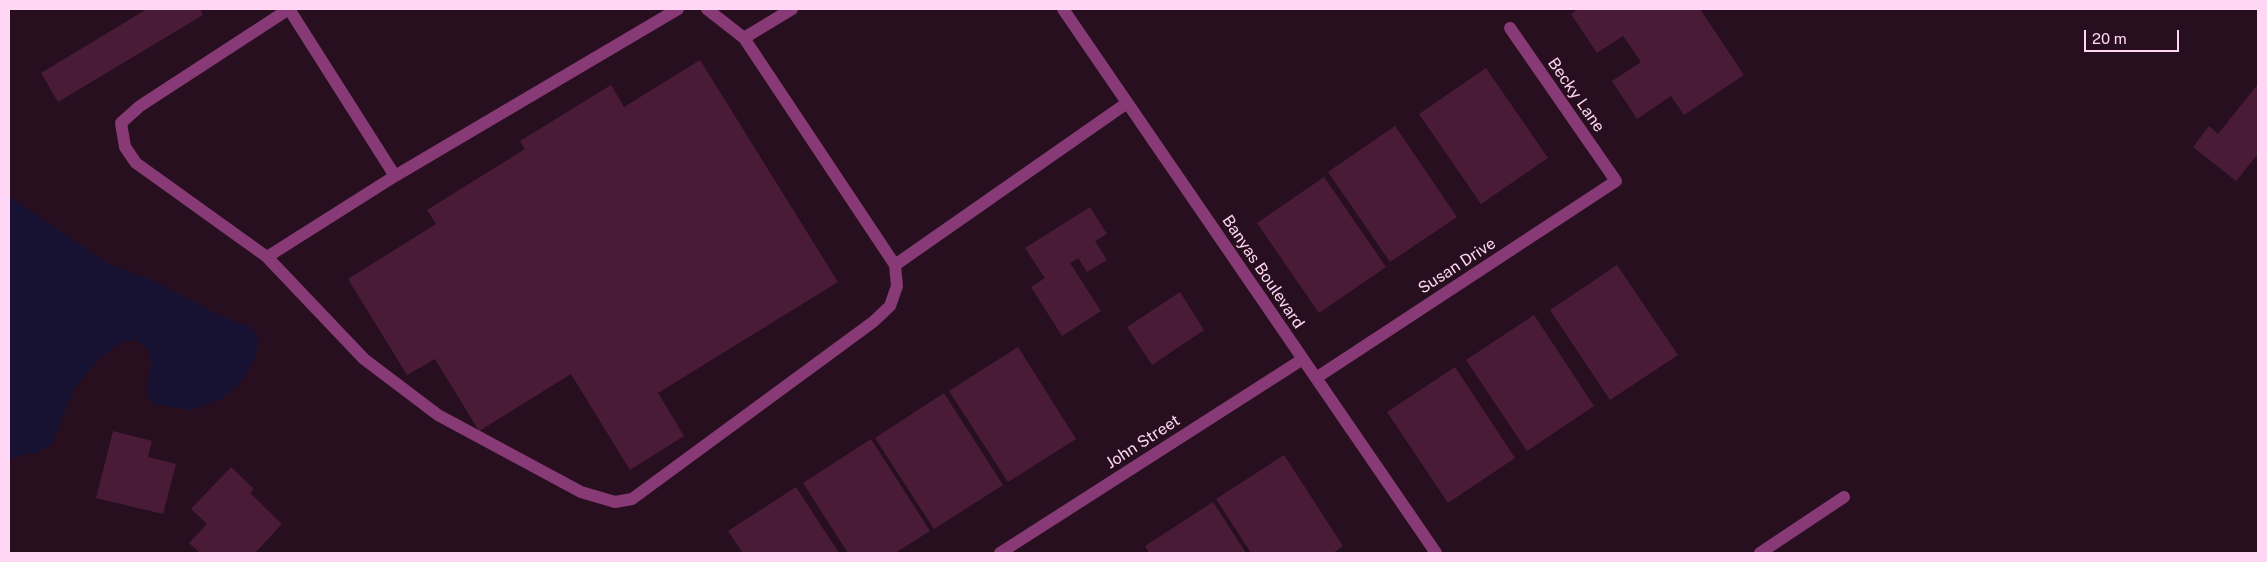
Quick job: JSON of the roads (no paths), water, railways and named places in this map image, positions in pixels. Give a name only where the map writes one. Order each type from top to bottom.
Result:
[{"type":"street","points":[[396,176],[289,9],[140,106],[121,123],[125,147],[136,163],[267,257],[364,359],[438,415],[581,492],[615,502],[632,499],[873,322],[890,306],[896,286],[895,265],[744,38],[707,9]]},
{"type":"street","points":[[267,257],[396,176],[678,9]]},
{"type":"street","points":[[744,38],[792,9]]},
{"type":"street","name":"Banyas Boulevard","points":[[1063,9],[1436,553]]},
{"type":"street","name":"Becky Lane","points":[[1510,28],[1616,181]]},
{"type":"street","points":[[895,265],[1127,102]]},
{"type":"street","name":"Susan Drive","points":[[1316,378],[1616,181]]},
{"type":"street","name":"John Street","points":[[1000,553],[1303,359]]},
{"type":"street","points":[[1760,553],[1844,497]]}]
